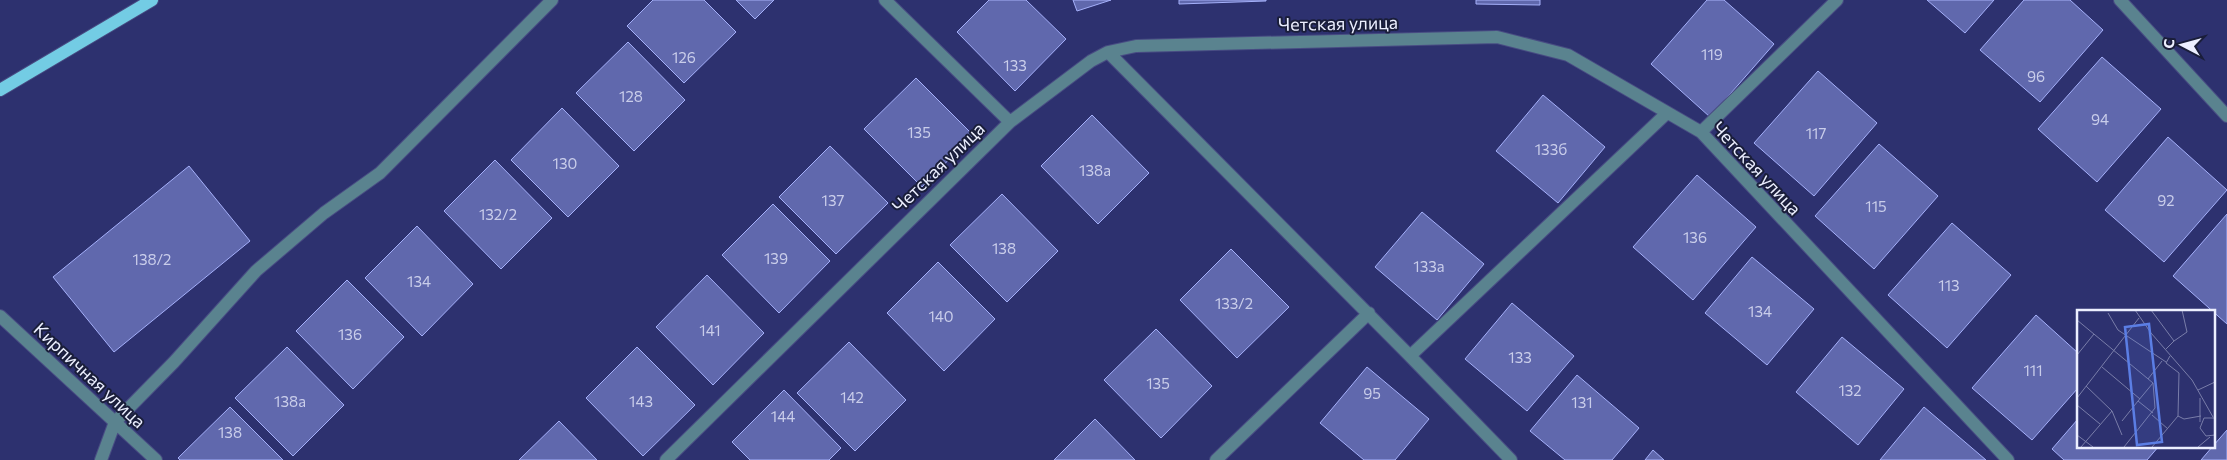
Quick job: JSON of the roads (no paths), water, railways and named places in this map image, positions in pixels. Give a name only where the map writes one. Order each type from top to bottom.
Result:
[{"type":"main road","points":[[0,90],[152,0]]},
{"type":"street","points":[[101,460],[114,422],[174,362],[256,271],[324,213],[380,173],[552,0]]},
{"type":"street","points":[[885,0],[1010,122]]},
{"type":"street","points":[[1701,132],[1837,0]]},
{"type":"street","points":[[2120,0],[2227,116]]},
{"type":"street","name":"Четская улица","points":[[666,460],[1010,122],[1091,61],[1108,52],[1136,46],[1497,37],[1568,55],[1701,132],[2008,460]]},
{"type":"street","points":[[1108,52],[1369,313],[1511,460]]},
{"type":"street","points":[[1410,356],[1667,113]]},
{"type":"street","points":[[1216,460],[1369,313]]},
{"type":"street","name":"Кирпичная улица","points":[[0,316],[156,460]]}]
